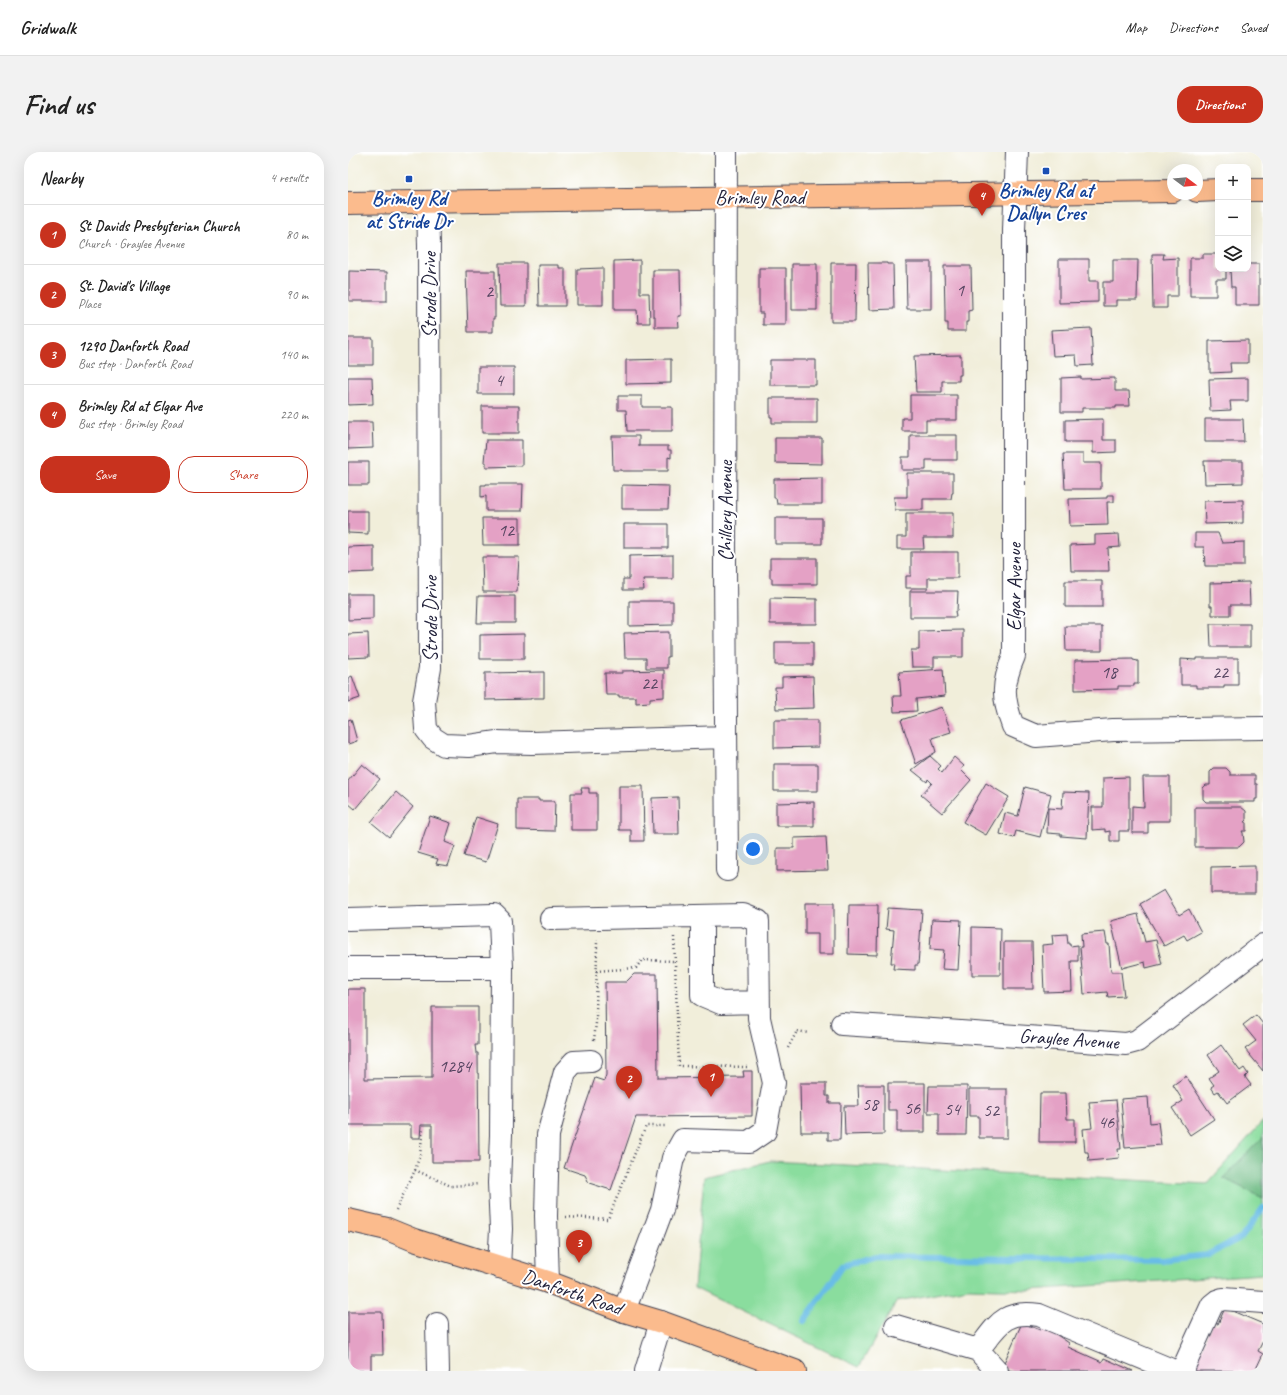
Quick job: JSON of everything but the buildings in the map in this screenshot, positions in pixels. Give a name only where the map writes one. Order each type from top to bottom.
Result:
[{"type":"main road","points":[[1203,190],[1215,190]]},
{"type":"main road","points":[[1251,190],[1263,190]]},
{"type":"main road","name":"Brimley Road","points":[[348,202],[1167,191]]},
{"type":"main road","name":"Danforth Road","points":[[348,1220],[387,1229],[414,1240],[548,1282],[624,1311],[661,1322],[795,1371]]},
{"type":"street","name":"Chillery Avenue","points":[[726,152],[727,870]]},
{"type":"street","points":[[1015,193],[1017,152]]},
{"type":"street","name":"Elgar Avenue","points":[[1015,193],[1014,656],[1007,672],[1005,690],[1006,707],[1013,726],[1036,736],[1112,730],[1263,728]]},
{"type":"street","name":"Strode Drive","points":[[428,202],[430,246],[430,668],[424,701],[426,729],[433,738],[444,745],[470,746],[497,742],[532,743],[726,737]]},
{"type":"street","points":[[348,919],[494,915],[500,921],[502,968],[501,1136],[499,1183],[501,1230],[499,1267]]},
{"type":"street","points":[[552,919],[743,915],[758,921],[759,1018],[774,1084],[765,1131],[749,1142],[684,1140],[673,1158],[662,1210],[624,1311]]},
{"type":"street","points":[[702,916],[702,995],[721,1003],[758,1002]]},
{"type":"street","name":"Graylee Avenue","points":[[842,1024],[1126,1044],[1137,1041],[1263,945]]},
{"type":"street","points":[[348,968],[502,968]]},
{"type":"street","points":[[548,1282],[546,1216],[548,1135],[565,1072],[574,1062],[591,1061]]},
{"type":"street","points":[[1182,1371],[1212,1305],[1223,1299],[1263,1302]]},
{"type":"street","points":[[978,1350],[1006,1318],[1015,1314],[1039,1314],[1174,1371]]},
{"type":"street","points":[[646,1371],[661,1322]]},
{"type":"street","points":[[437,1324],[438,1371]]},
{"type":"street","points":[[896,1326],[978,1350],[997,1371]]},
{"type":"path","points":[[673,916],[679,1066],[754,1067],[782,1058],[797,1031],[808,1033]]},
{"type":"path","points":[[591,1061],[596,1023],[598,918]]},
{"type":"path","points":[[596,971],[636,968],[642,960],[675,961]]},
{"type":"path","points":[[387,1229],[415,1170],[420,1155],[423,1128]]},
{"type":"path","points":[[415,1170],[451,1186],[499,1183]]},
{"type":"green space","points":[[1263,1121],[1263,1274],[1029,1290],[968,1288],[897,1301],[859,1367],[694,1288],[704,1177],[770,1161],[1207,1184]]},
{"type":"green space","points":[[1263,1137],[1263,1198],[1223,1178]]},
{"type":"waterway","points":[[804,1321],[843,1265],[876,1256],[1162,1260],[1207,1255],[1242,1237],[1263,1208]]},
{"type":"place","name":"Brimley Rd at Dallyn Cres","points":[[1046,171]]},
{"type":"place","name":"Brimley Rd at Stride Dr","points":[[409,179]]},
{"type":"place","name":"Brimley Rd at Elgar Ave","points":[[982,216]]},
{"type":"place","name":"St Davids Presbyterian Church","points":[[711,1097]]},
{"type":"place","name":"St. David's Village","points":[[629,1099]]},
{"type":"place","name":"1290 Danforth Road","points":[[579,1263]]}]
